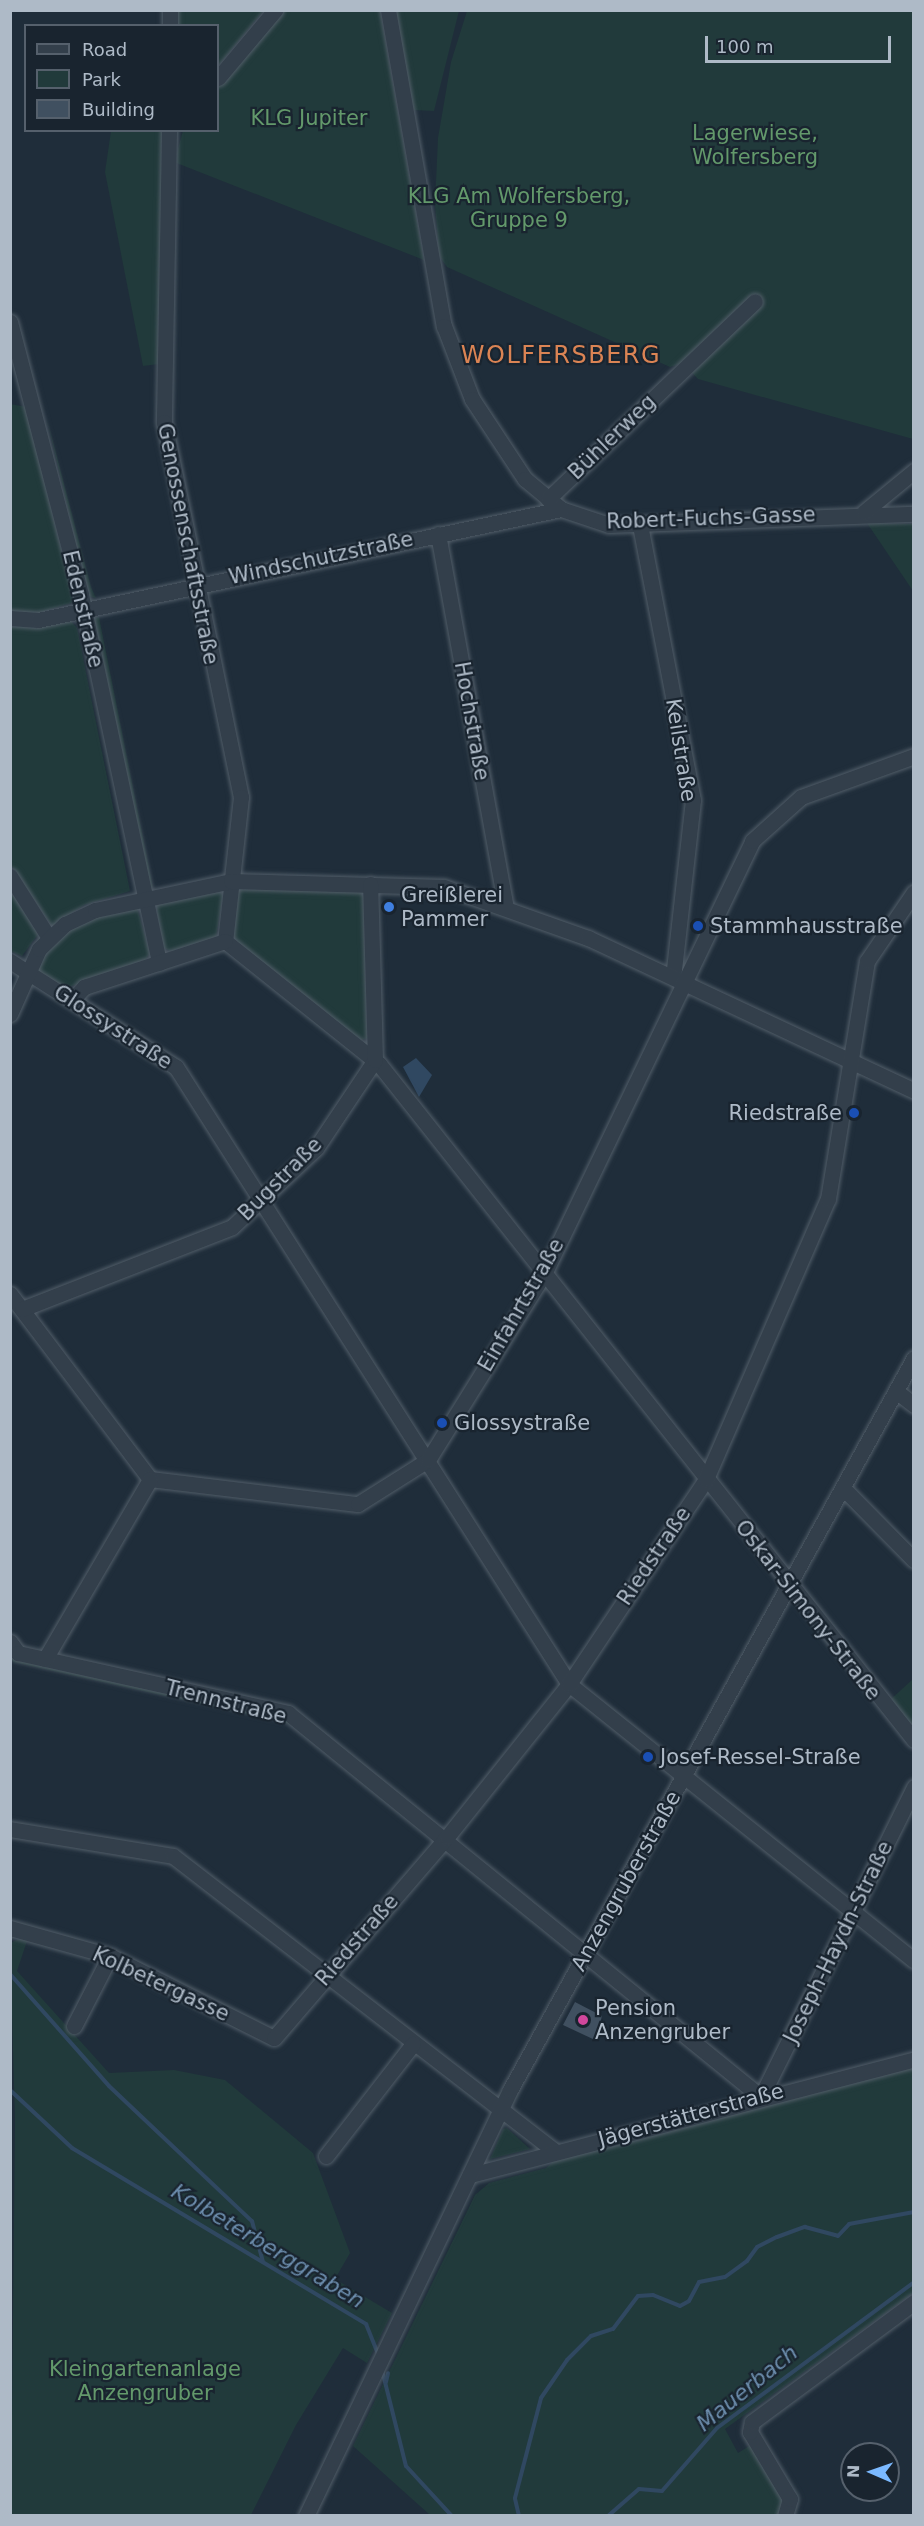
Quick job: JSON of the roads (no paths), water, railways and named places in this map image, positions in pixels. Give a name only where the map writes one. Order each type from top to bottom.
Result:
[{"type":"street","points":[[219,77],[275,10]]},
{"type":"street","name":"Robert-Fuchs-Gasse","points":[[388,10],[438,302],[460,374],[501,449],[548,499],[561,508],[596,522],[640,525],[864,512],[914,514]]},
{"type":"street","name":"Genossenschaftsstraße","points":[[169,132],[164,422],[194,585],[241,797],[225,941]]},
{"type":"street","name":"Bühlerweg","points":[[548,499],[755,301]]},
{"type":"street","name":"Edenstraße","points":[[10,322],[84,608],[159,963]]},
{"type":"street","points":[[864,512],[914,471]]},
{"type":"street","name":"Windschutzstraße","points":[[10,618],[38,620],[84,608],[561,508]]},
{"type":"street","name":"Keilstraße","points":[[640,525],[693,800],[678,979]]},
{"type":"street","name":"Hochstraße","points":[[438,534],[506,907]]},
{"type":"street","name":"Einfahrtstraße","points":[[150,1479],[351,1506],[428,1460],[544,1274],[678,979],[742,854],[766,824],[828,785],[914,756]]},
{"type":"street","points":[[10,876],[49,938]]},
{"type":"street","points":[[10,1014],[26,971],[49,938],[83,914],[145,898],[231,881],[444,887],[506,907],[678,979],[914,1091]]},
{"type":"street","points":[[370,884],[375,1060]]},
{"type":"street","name":"Riedstraße","points":[[274,2038],[324,1977],[447,1837],[569,1684],[705,1479],[828,1199],[867,961],[914,892]]},
{"type":"street","points":[[72,999],[84,987],[225,941],[375,1060],[705,1479]]},
{"type":"street","name":"Glossystraße","points":[[10,961],[176,1067],[569,1684]]},
{"type":"street","name":"Bugstraße","points":[[22,1309],[230,1227],[316,1148],[375,1060]]},
{"type":"street","points":[[10,1294],[150,1479],[45,1659]]},
{"type":"street","name":"Anzengruberstraße","points":[[306,2516],[501,2109],[914,1358]]},
{"type":"street","points":[[896,1391],[914,1405]]},
{"type":"street","name":"Oskar-Simony-Straße","points":[[705,1479],[914,1740]]},
{"type":"street","points":[[843,1488],[914,1560]]},
{"type":"street","name":"Trennstraße","points":[[10,1642],[18,1653],[288,1713],[447,1837],[761,2097]]},
{"type":"street","points":[[569,1684],[914,1960]]},
{"type":"street","name":"Joseph-Haydn-Straße","points":[[761,2097],[914,1786]]},
{"type":"street","points":[[10,1829],[173,1856],[324,1977],[555,2151]]},
{"type":"street","name":"Kolbetergasse","points":[[10,1928],[110,1956],[274,2038]]},
{"type":"street","points":[[74,2026],[110,1956]]},
{"type":"street","points":[[326,2156],[413,2044]]},
{"type":"street","name":"Jägerstätterstraße","points":[[470,2175],[761,2097],[914,2059]]},
{"type":"street","points":[[785,2516],[790,2499],[750,2432],[752,2422],[914,2302]]},
{"type":"water","points":[[416,1058],[432,1075],[419,1097],[403,1067]]},
{"type":"waterway","points":[[10,1974],[109,2086],[252,2221],[263,2262]]},
{"type":"waterway","name":"Kolbeterberggraben","points":[[10,2090],[72,2148],[366,2324],[378,2354]]},
{"type":"waterway","points":[[519,2516],[515,2498],[541,2398],[567,2360],[591,2336],[613,2329],[638,2296],[653,2295],[680,2306],[689,2301],[699,2282],[725,2277],[747,2261],[757,2247],[777,2237],[805,2227],[838,2236],[849,2224],[914,2212]]},
{"type":"waterway","name":"Mauerbach","points":[[608,2516],[639,2489],[662,2491],[717,2428],[914,2282]]},
{"type":"waterway","name":"Kolbeterberggraben","points":[[382,2370],[406,2466],[452,2516]]},
{"type":"waterway","name":"Kolbeterberggraben","points":[[386,2382],[388,2373]]},
{"type":"place","name":"Greißlerei Pammer","points":[[389,907]]},
{"type":"place","name":"Stammhausstraße","points":[[698,926]]},
{"type":"place","name":"Riedstraße","points":[[854,1113]]},
{"type":"place","name":"Glossystraße","points":[[442,1423]]},
{"type":"place","name":"Josef-Ressel-Straße","points":[[648,1757]]},
{"type":"place","name":"Pension Anzengruber","points":[[583,2020]]},
{"type":"district","name":"WOLFERSBERG","points":[[561,356]]},
{"type":"park label","name":"KLG Jupiter","points":[[309,118]]},
{"type":"park label","name":"Lagerwiese, Wolfersberg","points":[[755,145]]},
{"type":"park label","name":"KLG Am Wolfersberg, Gruppe 9","points":[[519,208]]},
{"type":"park label","name":"Kleingartenanlage Anzengruber","points":[[145,2381]]}]
